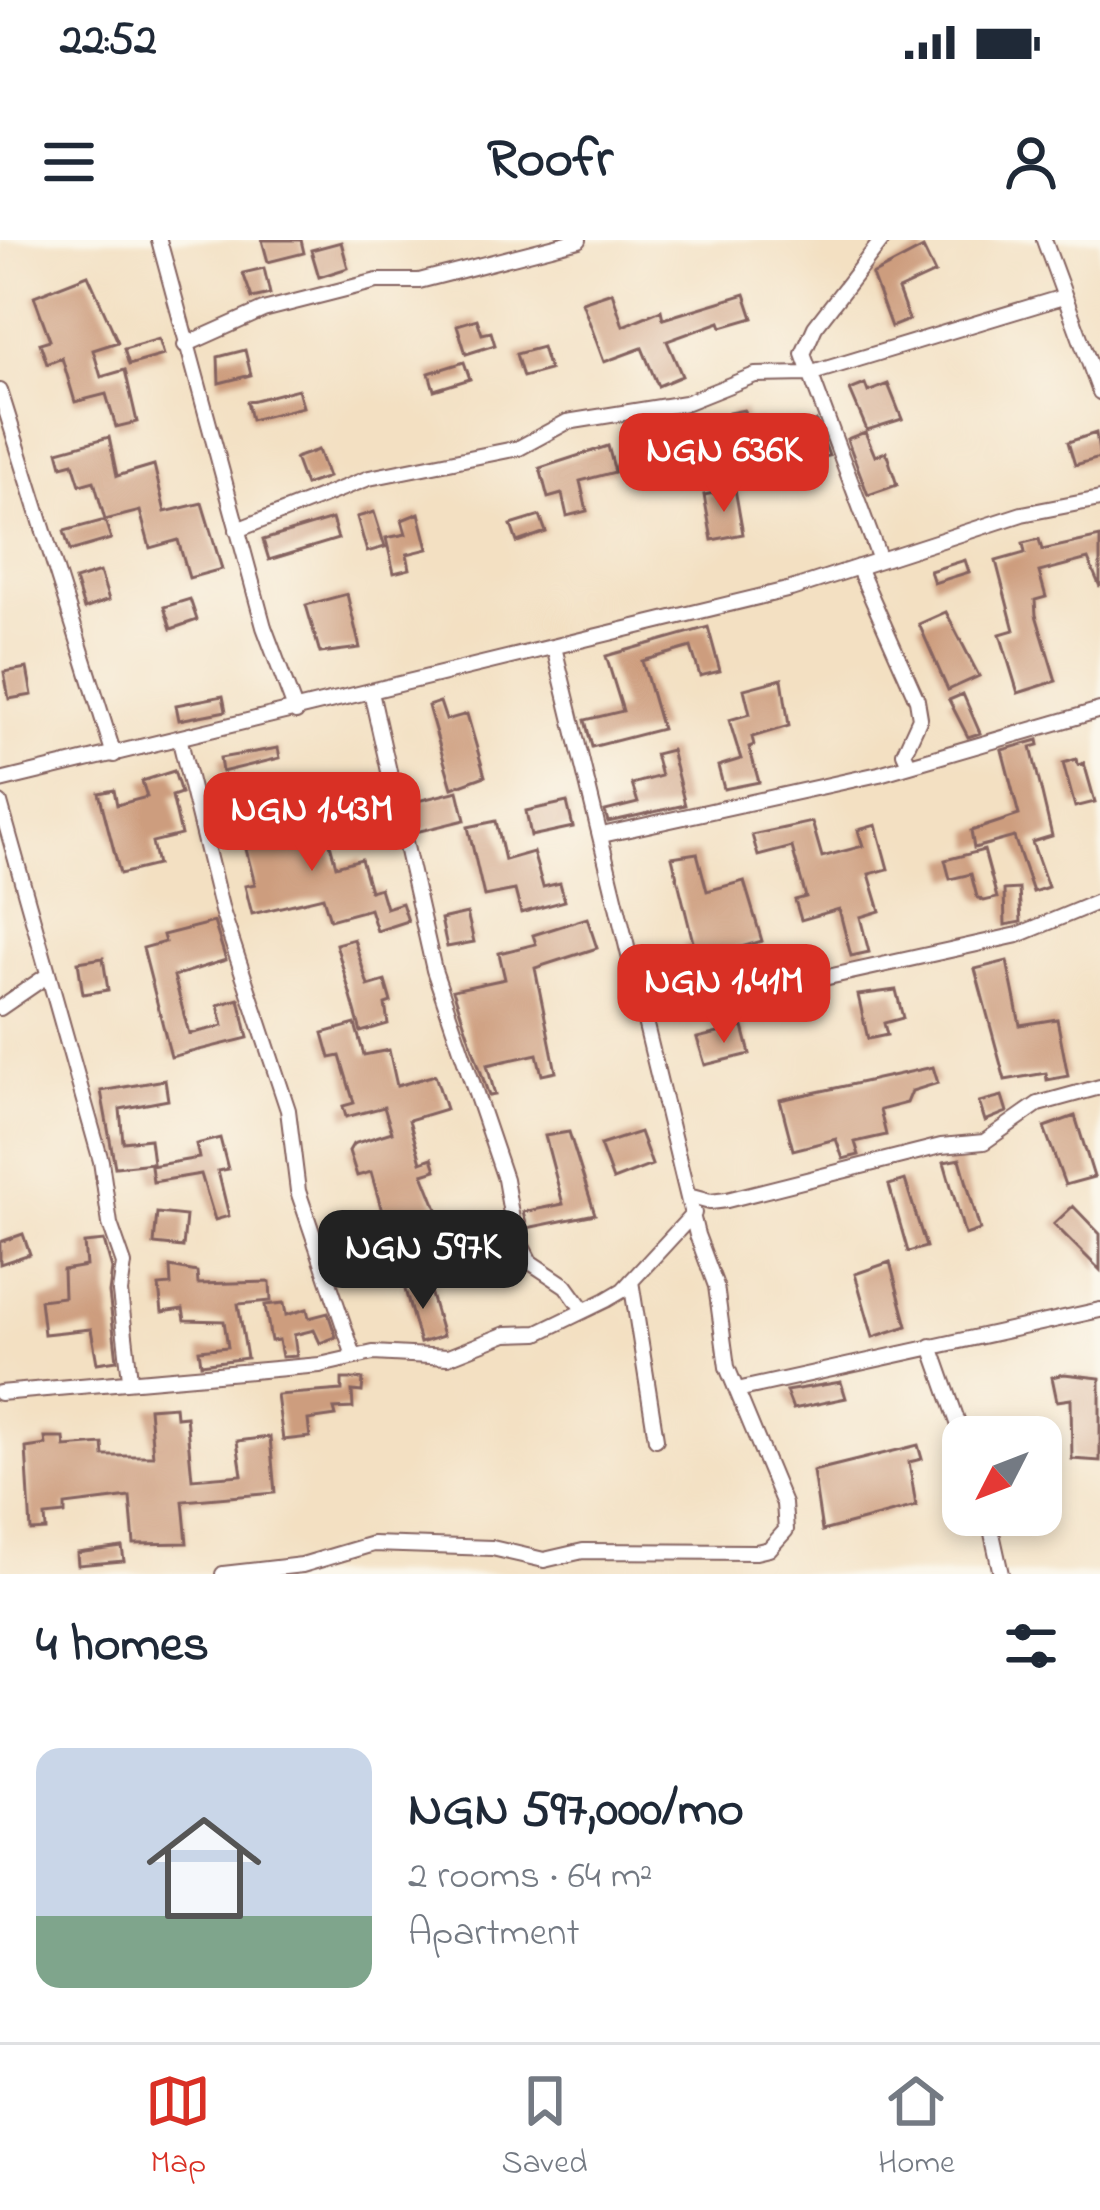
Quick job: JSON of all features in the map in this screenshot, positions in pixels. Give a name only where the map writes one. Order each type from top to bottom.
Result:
[{"type":"street","points":[[159,240],[237,530],[296,712]]},
{"type":"street","points":[[185,345],[263,310],[377,281],[418,281],[579,240]]},
{"type":"street","points":[[880,560],[809,374],[804,344],[882,240]]},
{"type":"street","points":[[1044,240],[1100,392]]},
{"type":"street","points":[[237,530],[369,478],[519,448],[567,422],[685,403],[755,375],[809,374],[1063,297]]},
{"type":"street","points":[[0,391],[114,755]]},
{"type":"street","points":[[0,781],[554,647],[858,567],[1022,514],[1100,499]]},
{"type":"street","points":[[858,567],[917,700],[920,718],[904,753],[908,762]]},
{"type":"street","points":[[223,1574],[373,1544],[492,1548],[544,1560],[584,1551],[769,1550],[780,1541],[788,1518],[727,1367],[716,1286],[688,1196],[554,647]]},
{"type":"street","points":[[371,692],[434,970],[505,1179],[514,1231],[530,1262],[566,1286],[582,1308]]},
{"type":"street","points":[[602,835],[879,774],[1100,710]]},
{"type":"street","points":[[180,741],[223,911],[288,1110],[298,1191],[354,1356]]},
{"type":"street","points":[[0,802],[101,1161],[110,1225],[124,1264],[120,1292],[130,1379]]},
{"type":"street","points":[[646,1016],[1018,935],[1100,901]]},
{"type":"street","points":[[0,1008],[48,976]]},
{"type":"street","points":[[688,1196],[710,1202],[727,1200],[940,1146],[984,1142],[1038,1105],[1100,1088]]},
{"type":"street","points":[[0,1393],[320,1365],[354,1356],[448,1357],[506,1334],[538,1333],[606,1300],[631,1281],[694,1214]]},
{"type":"street","points":[[631,1281],[656,1439]]},
{"type":"street","points":[[736,1390],[1100,1310]]},
{"type":"street","points":[[931,1346],[955,1416]]},
{"type":"street","points":[[993,1536],[1001,1574]]},
{"type":"street","points":[[346,1553],[346,1574]]},
{"type":"building","points":[[262,240],[301,240],[304,253],[268,262]]},
{"type":"building","points":[[341,242],[348,268],[319,277],[311,250]]},
{"type":"building","points":[[923,248],[935,273],[898,290],[909,320],[891,327],[872,275]]},
{"type":"building","points":[[264,268],[270,294],[252,298],[243,273]]},
{"type":"building","points":[[88,275],[118,342],[93,350],[101,377],[125,370],[137,422],[116,427],[106,394],[75,402],[62,358],[47,364],[40,343],[50,340],[34,296]]},
{"type":"building","points":[[612,292],[623,326],[661,310],[663,319],[745,294],[753,318],[722,327],[720,322],[667,341],[682,376],[658,386],[642,348],[604,362],[582,302]]},
{"type":"building","points":[[477,319],[482,334],[491,332],[495,345],[466,354],[457,325]]},
{"type":"building","points":[[159,339],[164,355],[129,365],[124,349]]},
{"type":"building","points":[[542,347],[549,370],[523,377],[516,354]]},
{"type":"building","points":[[245,350],[251,375],[219,383],[218,357]]},
{"type":"building","points":[[464,362],[470,379],[434,390],[429,373]]},
{"type":"building","points":[[865,384],[868,392],[888,384],[902,419],[867,430],[850,390]]},
{"type":"building","points":[[298,389],[303,407],[251,420],[247,402]]},
{"type":"building","points":[[744,410],[747,423],[760,421],[766,463],[738,467],[729,413]]},
{"type":"building","points":[[816,421],[829,456],[789,465],[779,437]]},
{"type":"building","points":[[865,432],[875,456],[886,452],[897,485],[868,495],[847,439]]},
{"type":"building","points":[[1096,433],[1100,458],[1075,465],[1068,442]]},
{"type":"building","points":[[109,437],[117,476],[154,465],[165,512],[202,503],[222,569],[189,578],[178,540],[150,548],[140,511],[105,520],[94,481],[80,485],[73,463],[62,466],[58,451]]},
{"type":"building","points":[[608,446],[615,472],[580,481],[587,511],[567,516],[562,494],[548,498],[540,468]]},
{"type":"building","points":[[318,450],[328,477],[305,485],[295,458]]},
{"type":"building","points":[[735,489],[743,534],[712,540],[704,495]]},
{"type":"building","points":[[374,512],[385,547],[367,552],[357,517]]},
{"type":"building","points":[[419,513],[428,549],[407,554],[410,569],[394,573],[386,538],[406,534],[402,520]]},
{"type":"building","points":[[540,516],[546,532],[517,542],[511,525]]},
{"type":"building","points":[[332,519],[338,539],[269,560],[263,540]]},
{"type":"building","points":[[105,520],[111,539],[70,551],[64,531]]},
{"type":"building","points":[[1100,537],[1100,587],[1088,559],[1039,572],[1046,597],[1035,600],[1036,615],[1056,681],[1018,693],[1000,634],[1014,630],[996,561],[1025,553],[1023,543],[1039,539],[1042,550]]},
{"type":"building","points":[[965,560],[969,572],[934,583],[930,571]]},
{"type":"building","points":[[100,572],[109,600],[84,609],[75,580]]},
{"type":"building","points":[[347,594],[360,648],[320,653],[306,605]]},
{"type":"building","points":[[190,599],[197,620],[171,629],[164,607]]},
{"type":"building","points":[[946,612],[979,676],[948,690],[919,624]]},
{"type":"building","points":[[708,627],[720,671],[700,676],[691,647],[642,661],[662,729],[592,747],[585,720],[623,711],[606,656]]},
{"type":"building","points":[[27,668],[32,695],[9,699],[4,672]]},
{"type":"building","points":[[782,679],[789,726],[752,737],[754,745],[749,747],[759,782],[724,789],[718,766],[741,759],[729,720],[750,714],[744,689]]},
{"type":"building","points":[[963,694],[980,733],[968,737],[949,700]]},
{"type":"building","points":[[223,696],[226,711],[179,720],[176,705]]},
{"type":"building","points":[[440,702],[446,720],[467,714],[485,776],[452,788],[428,706]]},
{"type":"building","points":[[1038,740],[1039,745],[1031,747],[1052,836],[1032,842],[1048,887],[1033,892],[1014,837],[974,848],[971,831],[1019,815],[1002,750]]},
{"type":"building","points":[[278,748],[280,758],[222,772],[220,758]]},
{"type":"building","points":[[671,750],[685,805],[608,822],[605,811],[638,803],[632,784],[661,776],[655,754]]},
{"type":"building","points":[[1076,759],[1078,765],[1084,763],[1095,802],[1075,807],[1063,763]]},
{"type":"building","points":[[174,771],[181,793],[172,796],[181,835],[152,842],[157,865],[120,874],[99,793],[114,790],[117,805],[147,797],[142,781]]},
{"type":"building","points":[[458,791],[465,820],[416,832],[409,803]]},
{"type":"building","points":[[294,799],[304,828],[324,822],[336,866],[361,859],[370,891],[380,888],[386,908],[402,903],[408,921],[377,931],[370,909],[330,920],[323,897],[252,914],[245,886],[255,884],[246,849],[282,839],[271,807]]},
{"type":"building","points":[[567,802],[573,827],[531,836],[526,811]]},
{"type":"building","points":[[496,821],[505,860],[533,852],[543,887],[560,883],[565,901],[521,913],[515,890],[484,896],[468,827]]},
{"type":"building","points":[[812,822],[822,857],[863,846],[858,830],[876,825],[888,869],[869,874],[880,911],[860,917],[869,952],[851,956],[839,909],[801,920],[795,900],[806,897],[792,847],[758,856],[752,835]]},
{"type":"building","points":[[984,850],[997,898],[984,901],[977,897],[971,874],[950,879],[945,860]]},
{"type":"building","points":[[697,853],[707,891],[744,881],[762,941],[727,951],[735,980],[775,970],[776,977],[663,1002],[653,962],[685,951],[683,945],[693,942],[672,857]]},
{"type":"building","points":[[1019,889],[1021,922],[1005,925],[1004,890]]},
{"type":"building","points":[[467,913],[474,942],[447,947],[441,919]]},
{"type":"building","points":[[587,918],[597,948],[535,968],[556,1072],[542,1075],[537,1054],[487,1065],[495,1095],[489,1096],[453,990],[505,979],[499,953],[536,944],[533,935]]},
{"type":"building","points":[[214,922],[226,960],[174,976],[189,1034],[223,1026],[218,1005],[239,999],[248,1038],[171,1057],[143,948],[165,942],[163,935]]},
{"type":"building","points":[[354,939],[368,986],[385,981],[391,1002],[385,1004],[388,1024],[361,1032],[336,944]]},
{"type":"building","points":[[103,958],[108,990],[83,994],[78,962]]},
{"type":"building","points":[[1007,961],[1020,1025],[1057,1019],[1068,1076],[1047,1080],[1046,1073],[1005,1080],[975,969]]},
{"type":"building","points":[[896,990],[903,1018],[884,1023],[887,1035],[868,1039],[858,995]]},
{"type":"building","points":[[355,1024],[364,1055],[389,1050],[397,1086],[435,1075],[446,1109],[409,1120],[421,1162],[432,1158],[436,1170],[423,1174],[441,1219],[370,1238],[363,1217],[382,1211],[371,1172],[357,1176],[349,1151],[353,1144],[392,1132],[384,1107],[346,1117],[343,1106],[354,1103],[340,1056],[330,1058],[323,1033]]},
{"type":"building","points":[[743,1027],[750,1054],[705,1065],[697,1038]]},
{"type":"building","points":[[933,1067],[938,1083],[912,1091],[907,1103],[880,1110],[886,1135],[855,1142],[859,1155],[843,1159],[836,1139],[793,1150],[780,1100]]},
{"type":"building","points":[[165,1080],[168,1100],[120,1109],[123,1142],[150,1139],[153,1163],[115,1167],[101,1091]]},
{"type":"building","points":[[1002,1096],[1007,1112],[985,1121],[979,1102]]},
{"type":"building","points":[[1075,1116],[1094,1177],[1065,1185],[1044,1127]]},
{"type":"building","points":[[569,1132],[595,1214],[527,1228],[523,1212],[563,1204],[545,1136]]},
{"type":"building","points":[[640,1132],[652,1165],[613,1180],[600,1145]]},
{"type":"building","points":[[220,1138],[228,1169],[218,1171],[229,1216],[215,1220],[201,1174],[153,1182],[151,1166],[199,1158],[196,1144]]},
{"type":"building","points":[[960,1159],[980,1230],[965,1235],[944,1162]]},
{"type":"building","points":[[905,1180],[926,1247],[908,1252],[889,1185]]},
{"type":"building","points":[[1073,1206],[1100,1234],[1100,1270],[1054,1224]]},
{"type":"building","points":[[157,1213],[186,1216],[183,1247],[154,1244]]},
{"type":"building","points":[[23,1234],[30,1254],[0,1264],[0,1242]]},
{"type":"building","points":[[104,1241],[112,1269],[109,1293],[117,1360],[97,1363],[91,1329],[44,1334],[40,1300],[64,1297],[63,1270],[86,1266],[84,1243]]},
{"type":"building","points":[[890,1262],[907,1326],[873,1337],[855,1274]]},
{"type":"building","points":[[170,1267],[197,1272],[198,1284],[270,1282],[271,1301],[238,1304],[247,1358],[201,1364],[199,1350],[228,1347],[224,1321],[185,1320],[183,1309],[162,1312],[159,1286],[171,1285]]},
{"type":"building","points":[[427,1281],[443,1336],[420,1343],[404,1286]]},
{"type":"building","points":[[284,1303],[286,1315],[307,1309],[309,1318],[328,1313],[336,1337],[320,1343],[314,1330],[294,1335],[297,1356],[282,1357],[279,1340],[271,1341],[265,1305]]},
{"type":"building","points":[[1052,1377],[1100,1378],[1100,1461],[1072,1459],[1071,1399],[1057,1401]]},
{"type":"building","points":[[342,1379],[363,1379],[362,1392],[352,1391],[353,1408],[334,1409],[336,1416],[308,1420],[310,1437],[283,1440],[277,1395],[342,1390]]},
{"type":"building","points":[[841,1382],[846,1398],[793,1409],[786,1391]]},
{"type":"building","points":[[175,1406],[176,1417],[186,1416],[192,1479],[242,1475],[237,1441],[270,1437],[275,1493],[183,1501],[187,1543],[134,1544],[130,1497],[65,1505],[65,1514],[45,1516],[46,1530],[31,1531],[26,1448],[46,1445],[45,1438],[64,1438],[65,1447],[103,1444],[104,1456],[153,1456],[149,1408]]},
{"type":"building","points":[[918,1445],[922,1459],[909,1462],[916,1506],[822,1531],[813,1471]]},
{"type":"building","points":[[122,1547],[124,1561],[78,1565],[77,1553]]}]
